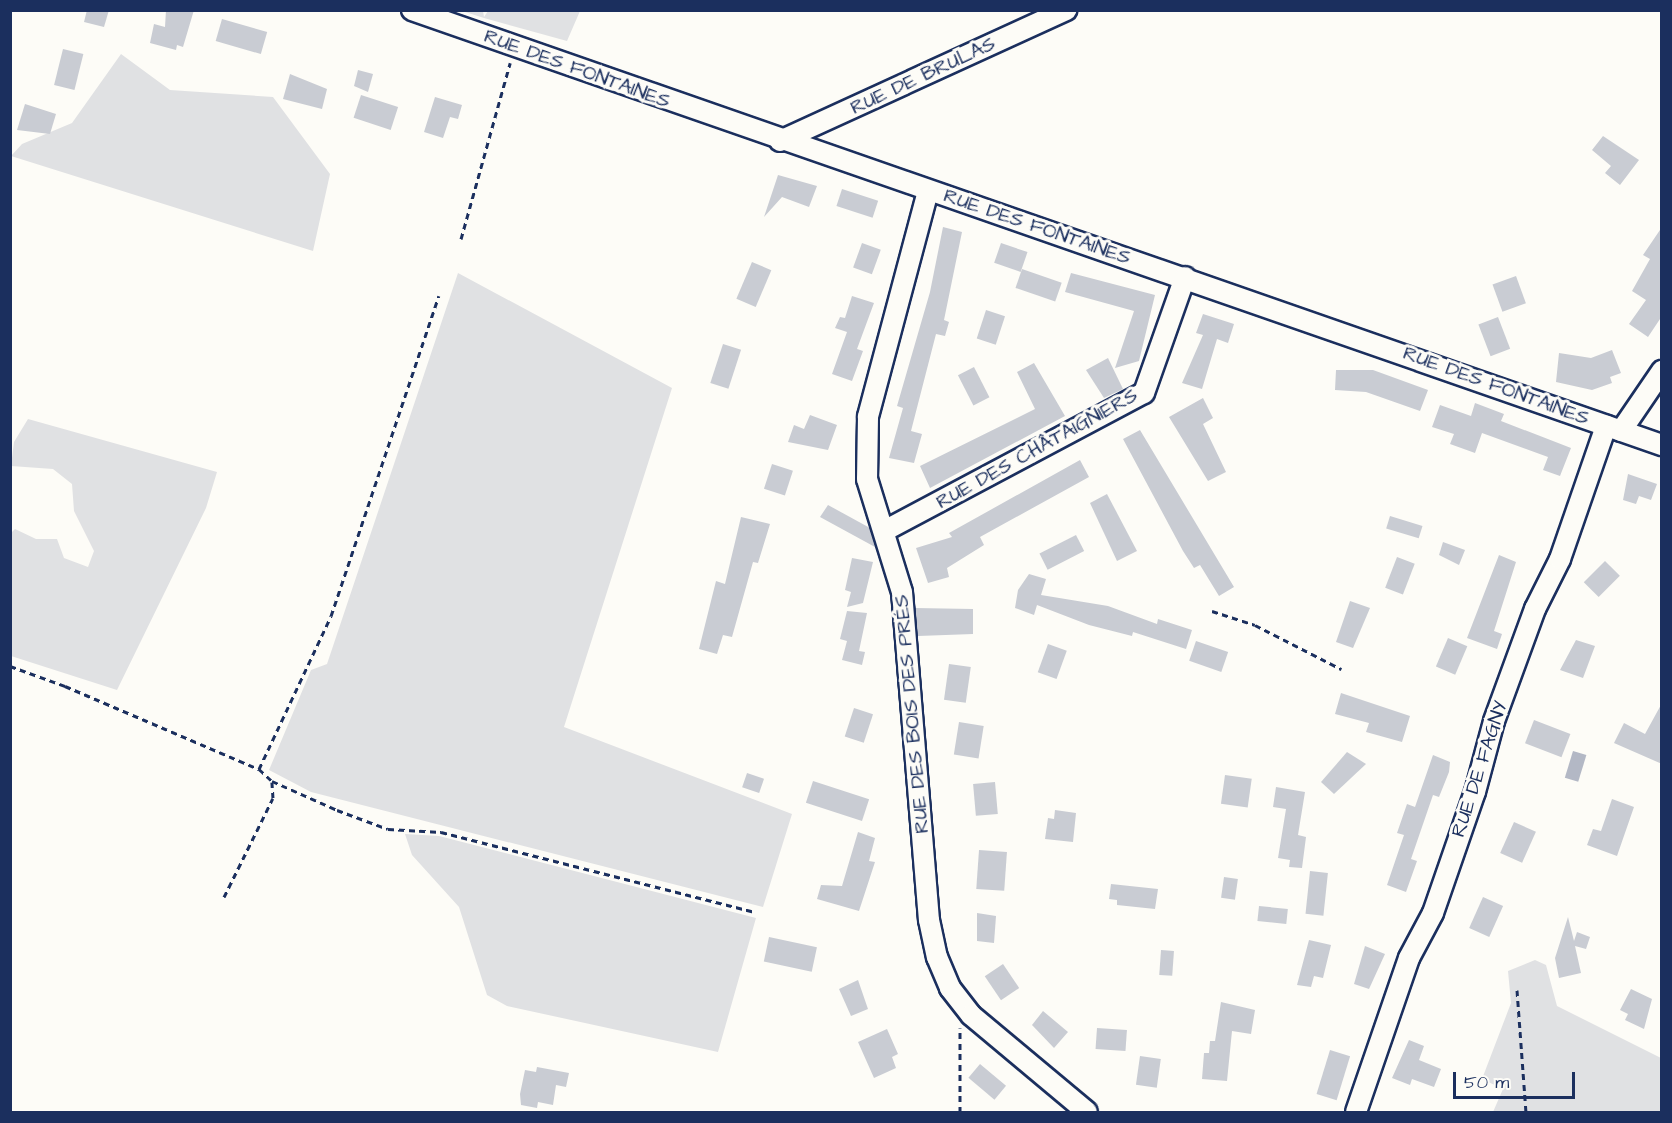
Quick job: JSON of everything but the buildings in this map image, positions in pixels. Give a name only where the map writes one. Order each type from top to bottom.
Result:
[{"type":"street","name":"RUE DES FONTAINES","points":[[412,10],[780,141],[1185,277],[1662,445]]},
{"type":"street","name":"RUE DE BRULAS","points":[[780,141],[1066,10]]},
{"type":"street","name":"RUE DES BOIS DES PRÉS","points":[[928,191],[868,417],[867,478],[886,530],[902,592],[913,684],[929,920],[937,957],[961,1002],[1023,1062],[1087,1113]]},
{"type":"street","name":"RUE DES CHÂTAIGNIERS","points":[[886,530],[1144,393],[1185,277]]},
{"type":"street","name":"RUE DE FAGNY","points":[[1356,1113],[1409,958],[1433,913],[1494,721],[1535,609],[1560,559],[1614,428],[1662,371]]},
{"type":"path","points":[[461,239],[515,47]]},
{"type":"path","points":[[259,769],[331,616],[439,296]]},
{"type":"path","points":[[1212,611],[1255,625],[1341,669]]},
{"type":"path","points":[[10,666],[259,769],[272,781],[388,829],[441,832],[756,912]]},
{"type":"path","points":[[224,897],[273,798],[272,781]]},
{"type":"path","points":[[1517,990],[1526,1113]]},
{"type":"path","points":[[960,1113],[961,1002]]},
{"type":"shaded area","points":[[462,11],[483,11],[484,17],[488,11],[580,11],[567,41]]},
{"type":"shaded area","points":[[121,54],[170,90],[273,97],[330,174],[313,251],[11,156],[22,144],[72,123]]},
{"type":"shaded area","points":[[458,273],[672,388],[564,727],[792,814],[763,907],[311,792],[269,770],[311,670],[327,664]]},
{"type":"shaded area","points":[[28,419],[217,472],[206,508],[117,690],[11,656],[11,533],[15,529],[36,539],[57,539],[64,558],[88,567],[94,551],[74,511],[72,484],[53,469],[11,466],[14,442]]},
{"type":"shaded area","points":[[1573,751],[1586,755],[1578,782],[1565,778]]},
{"type":"shaded area","points":[[405,834],[439,836],[756,918],[718,1052],[507,1006],[487,995],[459,907],[412,855]]},
{"type":"shaded area","points":[[1535,960],[1546,965],[1557,1006],[1661,1058],[1661,1112],[1493,1112],[1503,1089],[1482,1079],[1511,1003],[1508,971]]}]
